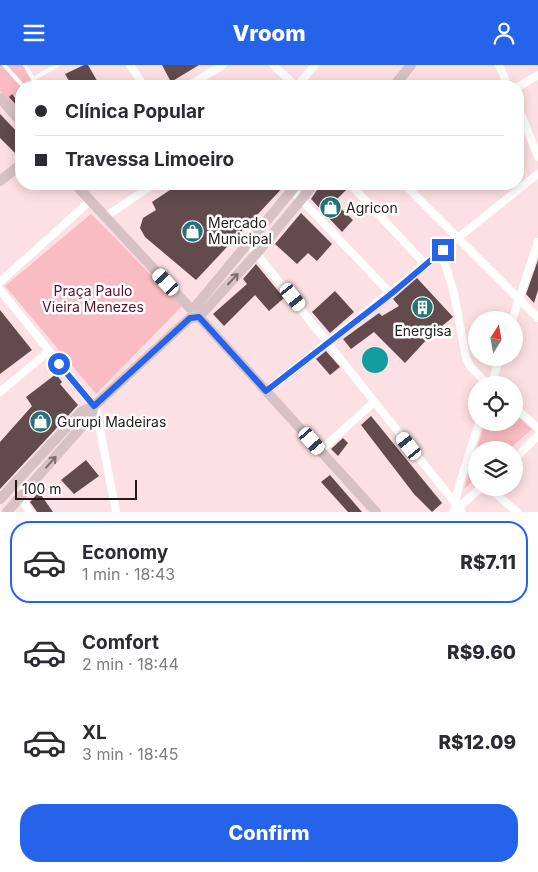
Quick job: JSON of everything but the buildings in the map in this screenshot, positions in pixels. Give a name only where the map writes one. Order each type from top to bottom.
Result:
[{"type":"main road","points":[[399,80],[411,65]]},
{"type":"main road","points":[[0,98],[15,115]]},
{"type":"main road","points":[[0,181],[15,169]]},
{"type":"main road","points":[[80,190],[376,512]]},
{"type":"main road","points":[[195,313],[292,190]]},
{"type":"main road","points":[[0,499],[82,411],[94,406],[257,253],[309,190]]},
{"type":"main road","points":[[7,512],[91,416],[94,406]]},
{"type":"street","points":[[130,65],[140,80]]},
{"type":"street","points":[[198,80],[223,65]]},
{"type":"street","points":[[273,65],[289,80]]},
{"type":"street","points":[[301,80],[315,65]]},
{"type":"street","points":[[499,65],[505,80]]},
{"type":"street","points":[[524,83],[538,75]]},
{"type":"street","points":[[524,121],[538,157]]},
{"type":"street","points":[[524,185],[538,174]]},
{"type":"street","points":[[105,217],[145,190]]},
{"type":"street","points":[[296,190],[391,294]]},
{"type":"street","points":[[356,190],[426,265]]},
{"type":"street","points":[[410,190],[538,318]]},
{"type":"street","points":[[266,391],[391,294],[458,237],[518,190]]},
{"type":"street","points":[[0,282],[90,201]]},
{"type":"street","points":[[249,244],[329,342],[457,509]]},
{"type":"street","points":[[514,311],[538,247]]},
{"type":"street","points":[[443,250],[454,293],[466,358],[470,366],[481,376]]},
{"type":"street","points":[[0,290],[94,406],[116,512]]},
{"type":"street","points":[[0,391],[49,351]]},
{"type":"street","points":[[320,451],[374,402]]},
{"type":"street","points":[[523,415],[538,428]]},
{"type":"street","points":[[457,509],[459,485],[476,431]]},
{"type":"street","points":[[523,450],[538,436]]},
{"type":"street","points":[[457,509],[472,496]]},
{"type":"street","points":[[498,496],[517,512]]},
{"type":"street","points":[[20,497],[30,512]]},
{"type":"lane","points":[[4,65],[18,80]]},
{"type":"lane","points":[[25,65],[33,79],[58,65]]},
{"type":"green space","points":[[0,65],[26,65],[35,80],[15,80],[15,108],[0,91]]},
{"type":"green space","name":"Praça Paulo Vieira Menezes","points":[[91,214],[182,306],[96,394],[5,286]]},
{"type":"green space","points":[[523,421],[532,429],[518,441],[479,441],[482,431],[523,431]]},
{"type":"green space","points":[[468,476],[468,485],[464,489]]},
{"type":"water","points":[[375,347],[384,351],[388,360],[384,369],[375,373],[366,369],[362,360],[366,351]]},
{"type":"place","name":"Agricon","points":[[330,208]]},
{"type":"place","name":"Mercado Municipal","points":[[192,231]]},
{"type":"place","name":"Energisa","points":[[423,308]]},
{"type":"place","name":"Gurupi Madeiras","points":[[41,422]]},
{"type":"route","points":[[59,364],[94,406],[111,388],[190,318],[195,319],[199,317],[266,391],[391,294],[443,250]]}]
